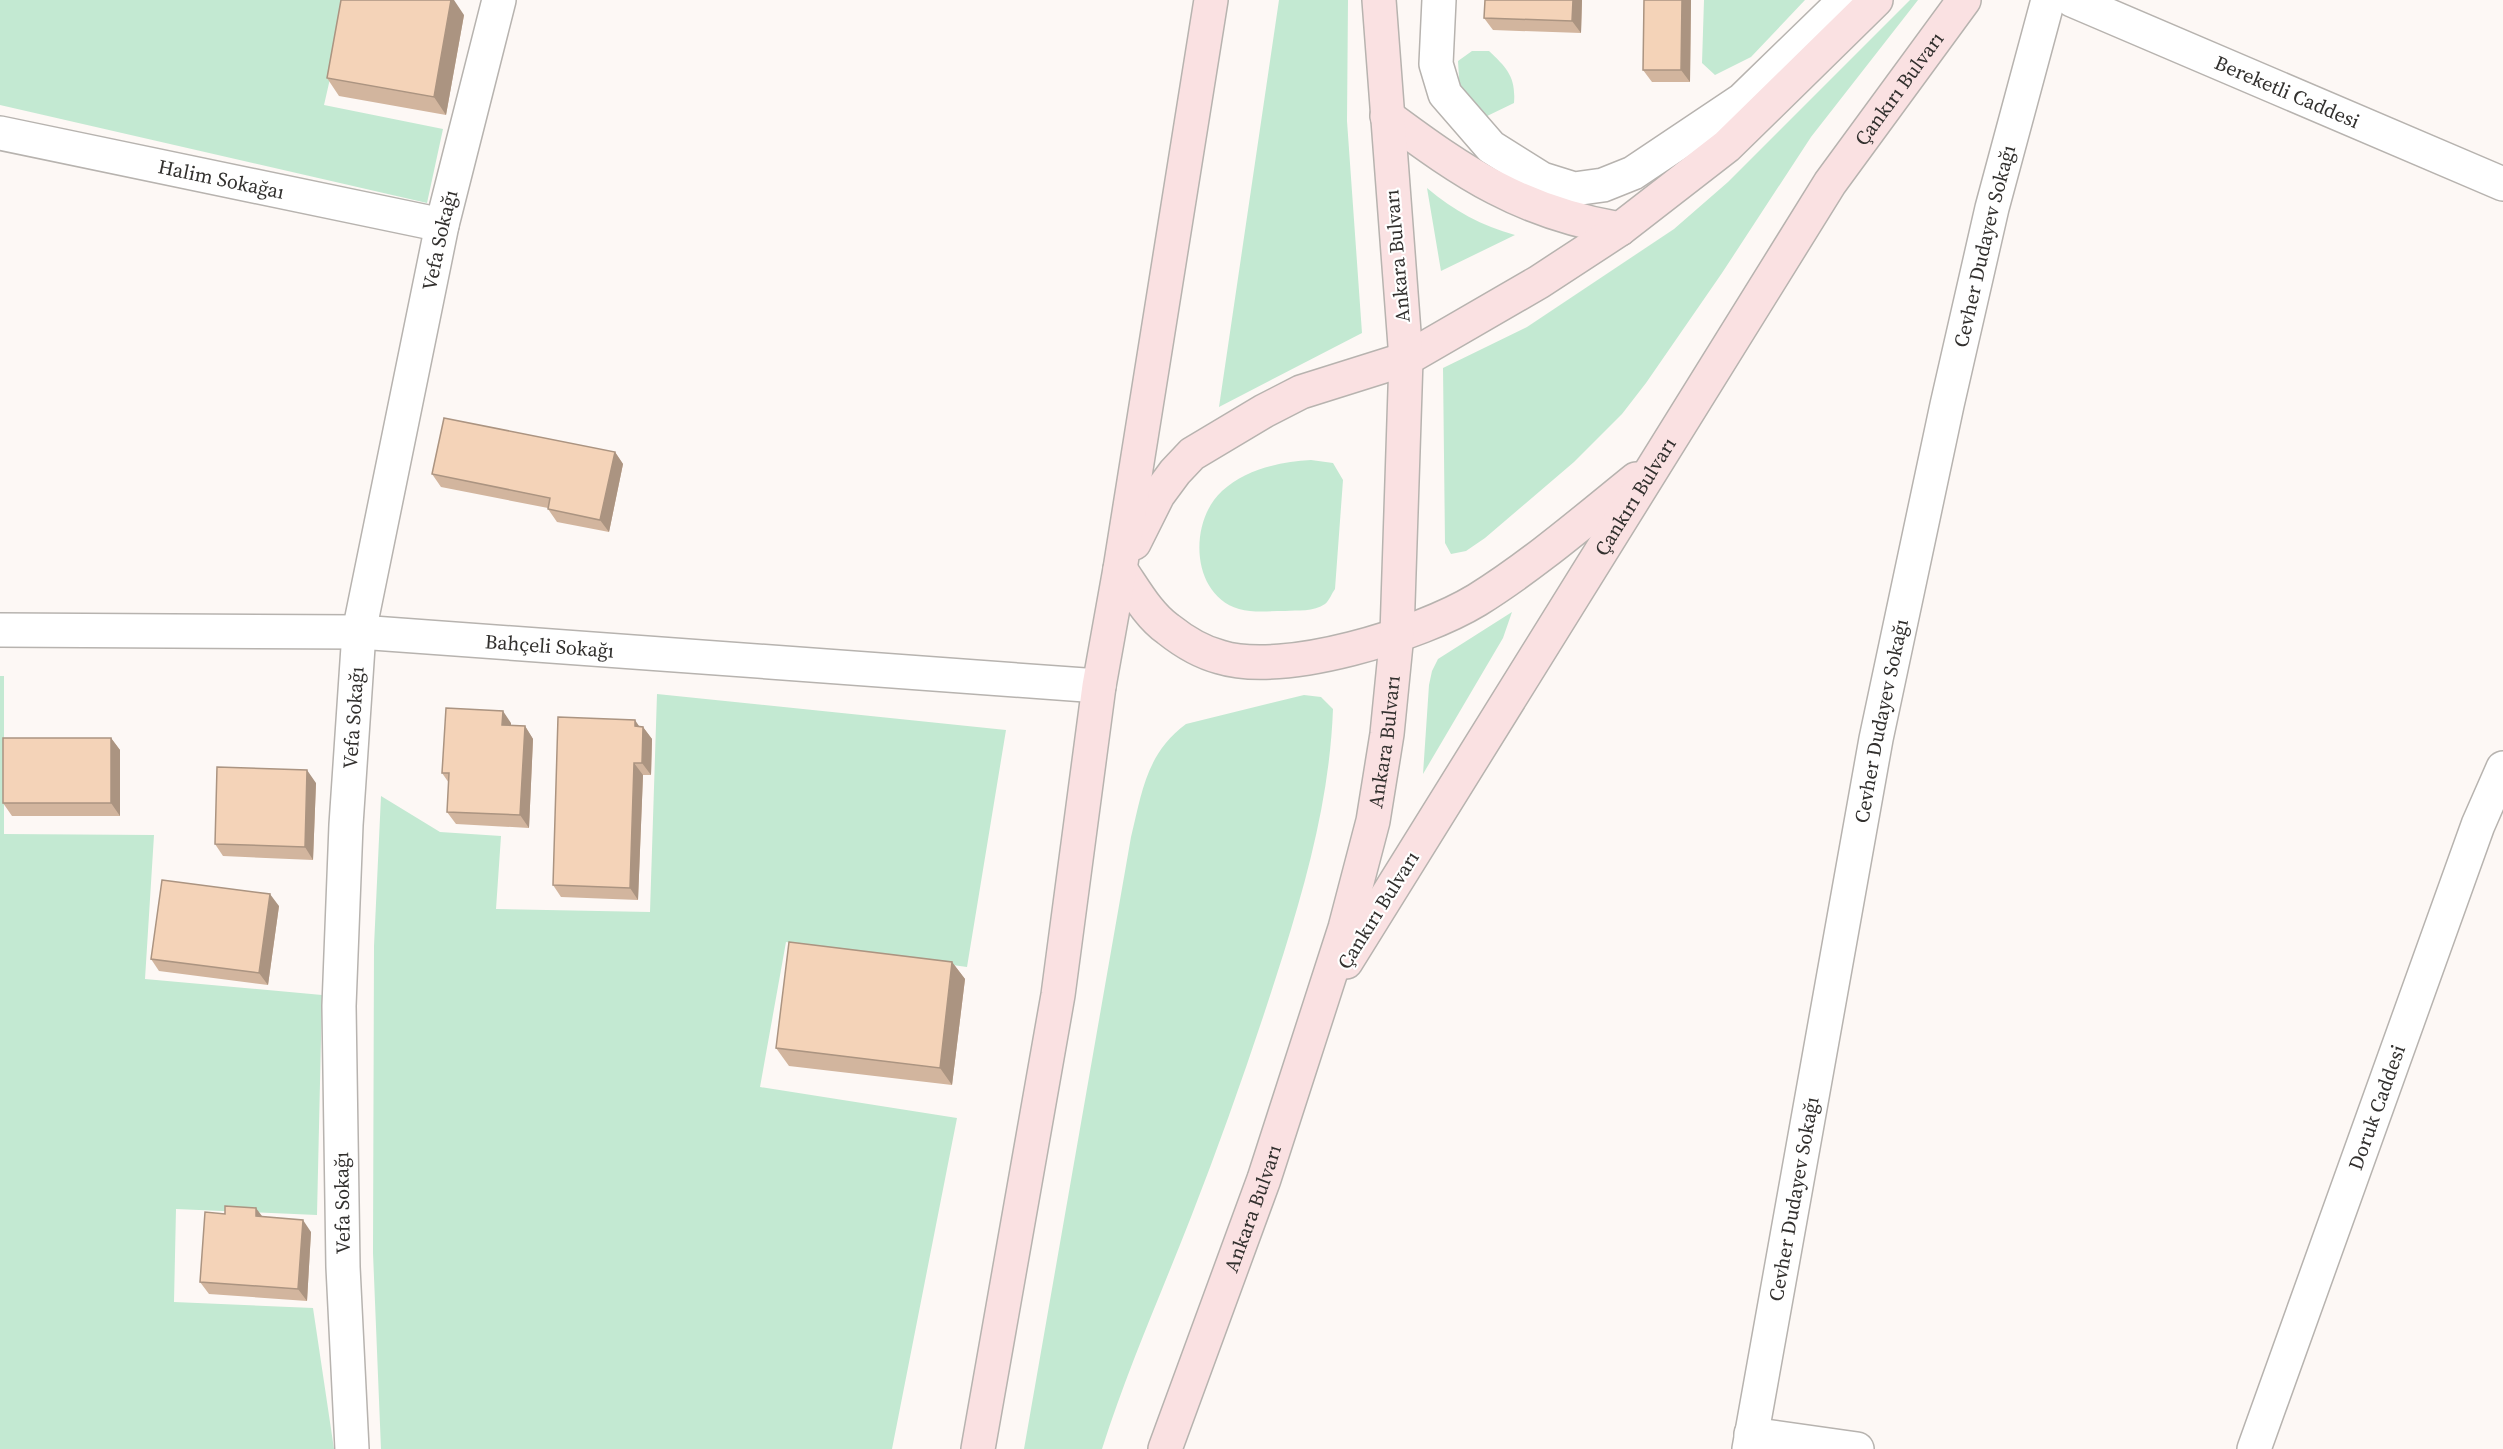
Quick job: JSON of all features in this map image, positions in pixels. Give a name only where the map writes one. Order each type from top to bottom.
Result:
[{"type":"main road","points":[[978,1449],[1058,995],[1099,686],[1120,569],[1211,0]]},
{"type":"main road","name":"Ankara Bulvarı","points":[[1166,1449],[1264,1179],[1345,928],[1373,821],[1387,734],[1397,634],[1406,360],[1379,0]]},
{"type":"main road","points":[[1120,569],[1158,495],[1192,454],[1301,392],[1406,360],[1539,282],[1620,229],[1727,146],[1876,0]]},
{"type":"main road","name":"Çankırı Bulvarı","points":[[1320,1005],[1830,183],[1964,0]]},
{"type":"main road","points":[[1387,117],[1465,172],[1501,192],[1542,210],[1583,223],[1620,229]]},
{"type":"main road","points":[[1120,569],[1166,628],[1196,647],[1221,658],[1262,662],[1296,660],[1355,648],[1419,627],[1474,601],[1563,538],[1657,461]]},
{"type":"street","name":"Vefa Sokağı","points":[[352,1449],[343,1267],[339,1006],[346,825],[359,632],[442,225],[499,0]]},
{"type":"street","points":[[1439,0],[1436,64],[1445,94],[1491,147],[1542,179],[1574,189],[1604,184],[1633,173],[1742,100],[1845,0]]},
{"type":"street","name":"Cevher Dudayev Sokağı","points":[[1750,1441],[1876,739],[1989,219],[2048,0]]},
{"type":"street","name":"Bereketli Caddesi","points":[[2072,0],[2503,184]]},
{"type":"street","name":"Halim Sokağaı","points":[[0,133],[442,225]]},
{"type":"street","name":"Bahçeli Sokağı","points":[[0,630],[359,632],[1099,686]]},
{"type":"street","name":"Doruk Caddesi","points":[[2254,1449],[2478,825],[2503,768]]},
{"type":"street","points":[[1750,1441],[1857,1449]]},
{"type":"green space","points":[[0,0],[348,0],[324,105],[443,129],[427,203],[0,105]]},
{"type":"green space","points":[[1279,0],[1348,0],[1347,121],[1362,333],[1219,407]]},
{"type":"green space","points":[[1704,0],[1805,0],[1751,57],[1715,75],[1702,63]]},
{"type":"green space","points":[[1910,0],[1918,0],[1811,137],[1722,273],[1622,414],[1574,462],[1485,538],[1466,551],[1451,554],[1445,543],[1443,368],[1527,327],[1674,229],[1728,182]]},
{"type":"green space","points":[[1472,51],[1489,51],[1505,68],[1513,86],[1514,103],[1483,118],[1460,95],[1458,61]]},
{"type":"green space","points":[[1427,188],[1469,217],[1515,235],[1441,271]]},
{"type":"green space","points":[[1311,460],[1333,463],[1343,480],[1335,589],[1329,599],[1321,607],[1311,609],[1268,611],[1239,609],[1223,601],[1211,588],[1203,573],[1200,556],[1200,538],[1211,504],[1231,483],[1252,472],[1275,465]]},
{"type":"green space","points":[[1512,612],[1503,638],[1423,774],[1429,685],[1438,659]]},
{"type":"green space","points":[[0,676],[4,676],[4,834],[154,835],[145,979],[322,995],[317,1215],[176,1209],[174,1302],[313,1308],[334,1449],[0,1449]]},
{"type":"green space","points":[[657,694],[1006,730],[967,967],[786,942],[760,1087],[957,1118],[892,1449],[381,1449],[373,1253],[374,946],[381,796],[440,832],[501,836],[496,909],[650,912]]},
{"type":"green space","points":[[1304,695],[1321,697],[1333,709],[1323,801],[1310,862],[1293,922],[1216,1151],[1133,1361],[1102,1449],[1024,1449],[1131,837],[1148,775],[1162,748],[1186,724]]},
{"type":"building","points":[[341,0],[451,0],[434,97],[327,78]]},
{"type":"building","points":[[1485,0],[1573,0],[1572,21],[1484,18]]},
{"type":"building","points":[[1644,0],[1682,0],[1681,70],[1643,70]]},
{"type":"building","points":[[444,418],[615,452],[600,520],[548,509],[550,498],[432,474]]},
{"type":"building","points":[[446,708],[503,711],[502,725],[525,726],[520,815],[447,812],[449,773],[442,773]]},
{"type":"building","points":[[558,717],[635,720],[635,726],[643,727],[642,763],[634,763],[630,888],[553,885]]},
{"type":"building","points":[[3,738],[111,738],[111,803],[3,803]]},
{"type":"building","points":[[217,767],[307,770],[305,847],[215,844]]},
{"type":"building","points":[[162,880],[270,894],[259,973],[151,959]]},
{"type":"building","points":[[789,942],[952,962],[940,1068],[776,1048]]},
{"type":"building","points":[[225,1206],[256,1208],[256,1216],[303,1220],[298,1289],[200,1282],[205,1212],[225,1214]]}]
